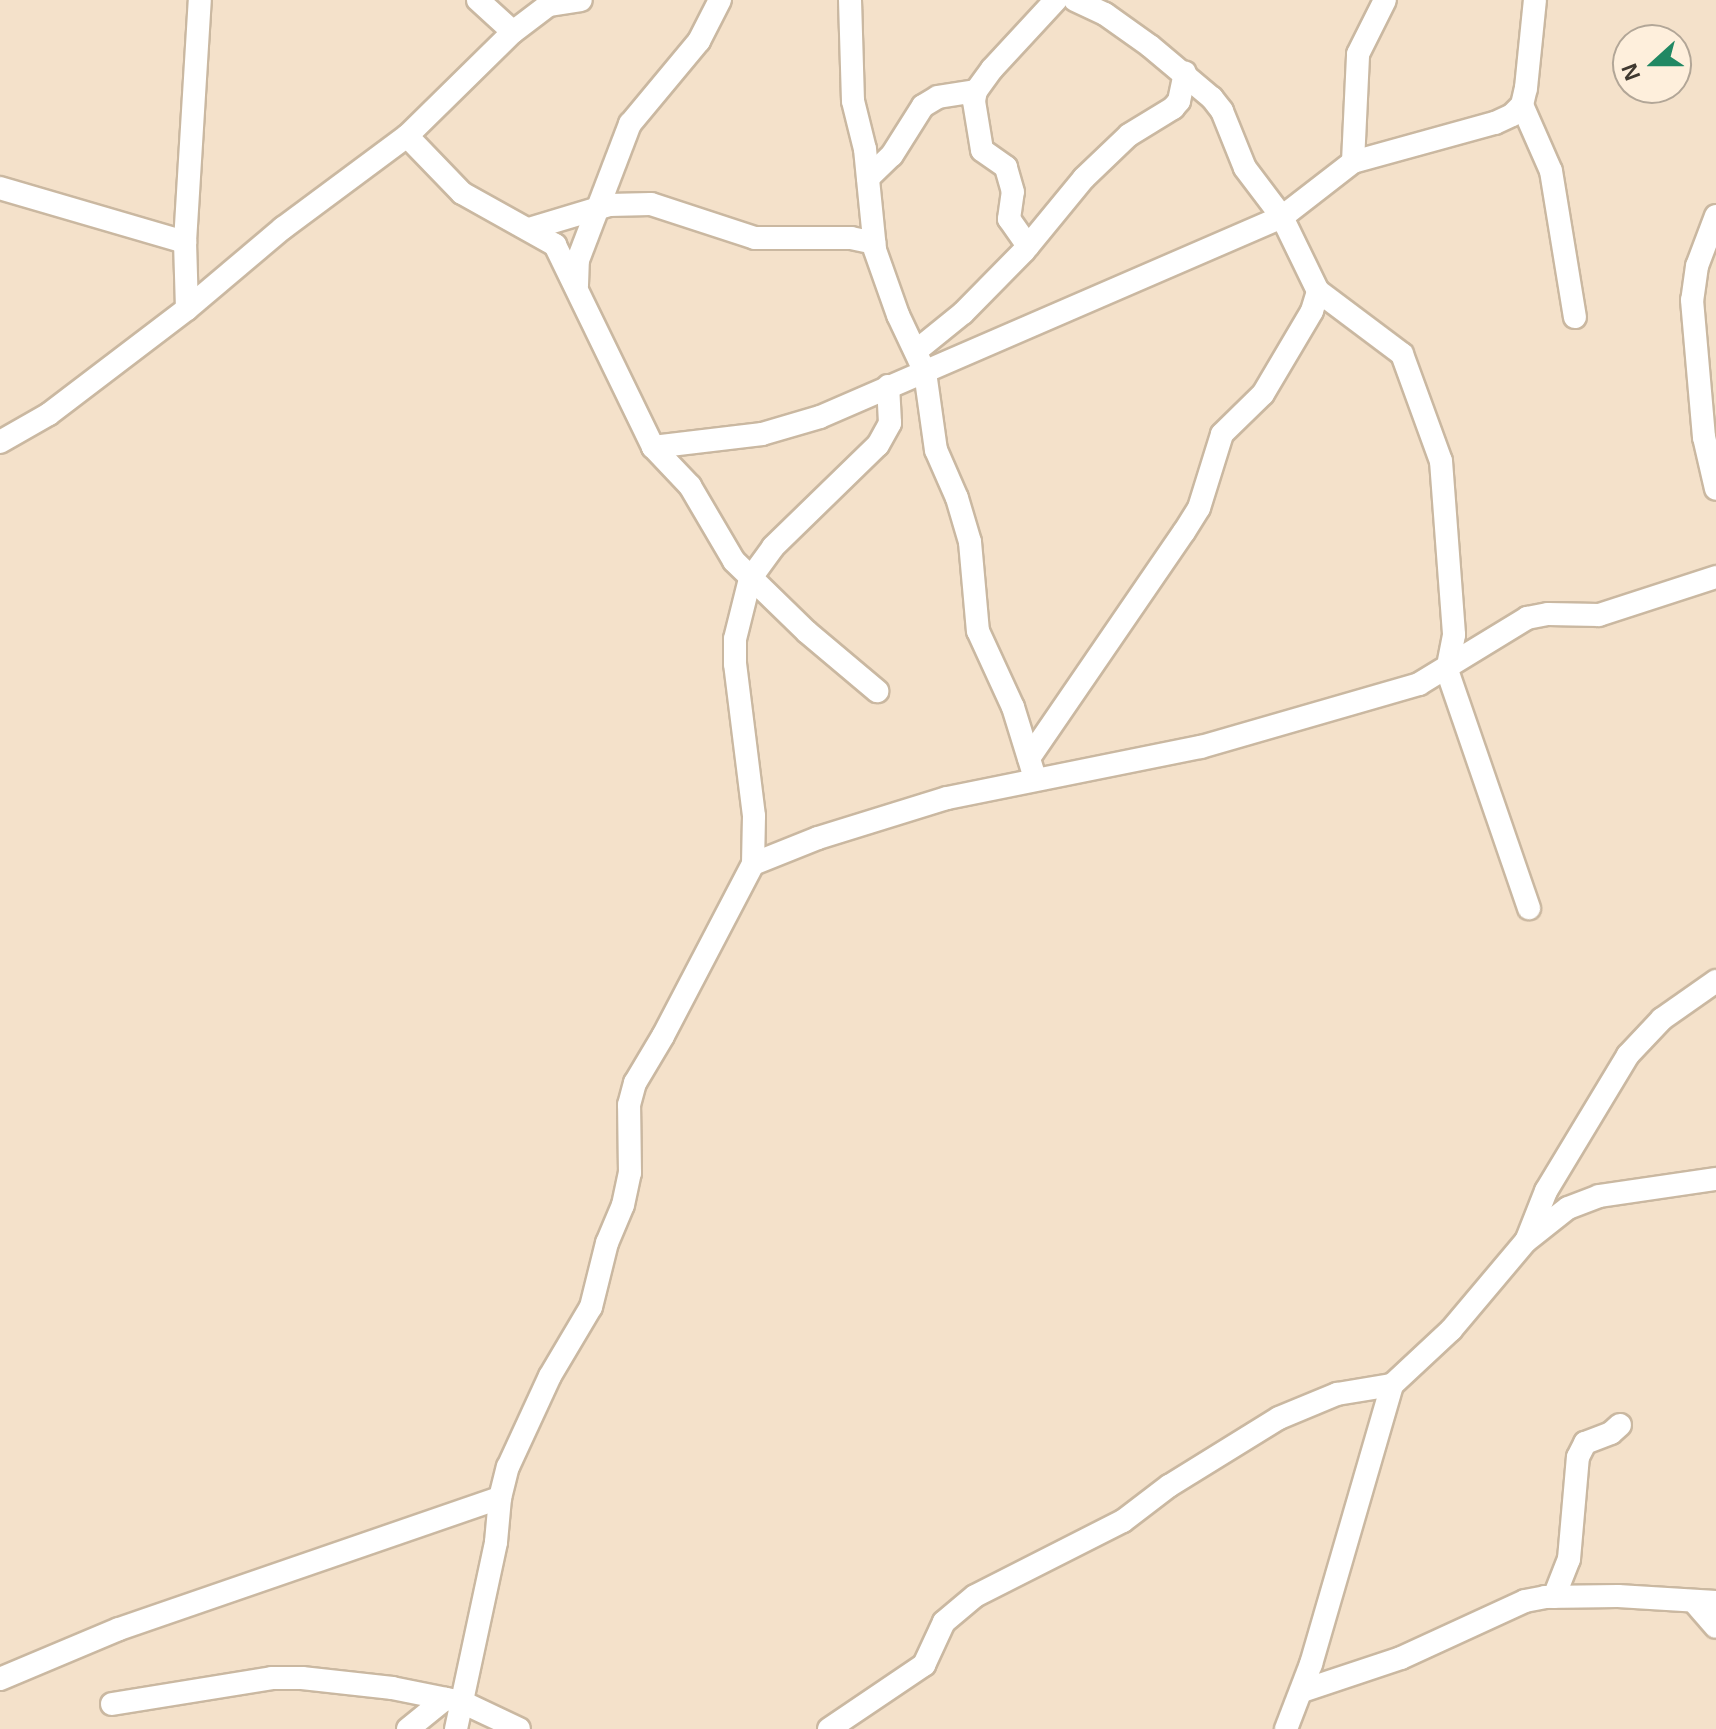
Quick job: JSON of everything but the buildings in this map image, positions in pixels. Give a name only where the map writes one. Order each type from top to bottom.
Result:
[{"type":"street","points":[[187,309],[185,242],[200,0]]},
{"type":"street","points":[[478,0],[513,32]]},
{"type":"street","points":[[0,442],[49,414],[187,309],[273,236],[407,136],[513,32],[553,3],[581,0]]},
{"type":"street","points":[[577,286],[578,260],[630,124],[699,41],[720,0]]},
{"type":"street","points":[[850,0],[853,101],[868,178],[874,243],[891,298],[925,372],[936,450],[957,498],[972,552],[978,631],[1013,707],[1032,768]]},
{"type":"street","points":[[1028,246],[1009,219],[1013,192],[1006,167],[982,150],[974,108],[976,91],[1015,42],[1056,0]]},
{"type":"street","points":[[1075,0],[1105,14],[1185,73],[1222,111],[1245,168],[1282,217],[1318,291],[1402,354],[1441,461],[1454,635],[1447,670],[1529,908]]},
{"type":"street","points":[[1353,162],[1358,54],[1385,0]]},
{"type":"street","points":[[1535,0],[1522,105],[1551,171],[1575,317]]},
{"type":"street","points":[[916,351],[963,313],[1028,246],[1084,178],[1129,135],[1173,108],[1179,101],[1185,73]]},
{"type":"street","points":[[868,178],[892,155],[923,106],[938,97],[976,91]]},
{"type":"street","points":[[653,447],[762,434],[820,417],[1282,217],[1353,162],[1495,123],[1522,105]]},
{"type":"street","points":[[407,136],[462,193],[555,245],[653,447],[690,486],[734,561],[750,579],[877,691]]},
{"type":"street","points":[[0,188],[185,242]]},
{"type":"street","points":[[529,229],[598,209],[651,204],[755,238],[851,238],[874,243]]},
{"type":"street","points":[[1716,216],[1697,266],[1692,300],[1704,437],[1716,489]]},
{"type":"street","points":[[1032,768],[1199,508],[1222,434],[1263,394],[1312,311],[1318,291]]},
{"type":"street","points":[[456,1729],[453,1701],[496,1542],[500,1498],[514,1446],[591,1307],[607,1243],[623,1205],[630,1173],[629,1105],[635,1083],[753,864],[754,816],[735,664],[735,639],[750,579],[773,547],[886,434],[891,410],[888,386]]},
{"type":"street","points":[[753,864],[885,816],[1032,768],[1218,742],[1419,684],[1447,670],[1527,618],[1548,614],[1599,615],[1716,577]]},
{"type":"street","points":[[1526,1241],[1546,1191],[1628,1055],[1662,1019],[1716,981]]},
{"type":"street","points":[[1286,1729],[1302,1691],[1367,1479],[1392,1385],[1451,1330],[1526,1241],[1580,1202],[1599,1196],[1716,1179]]},
{"type":"street","points":[[829,1729],[924,1665],[944,1622],[975,1596],[1123,1521],[1169,1486],[1279,1418],[1337,1394],[1392,1385]]},
{"type":"street","points":[[1554,1597],[1569,1559],[1578,1457],[1585,1443],[1611,1433],[1620,1425]]},
{"type":"street","points":[[0,1679],[132,1625],[500,1498]]},
{"type":"street","points":[[1302,1691],[1401,1658],[1525,1601],[1554,1597],[1618,1596],[1706,1603],[1716,1627]]},
{"type":"street","points":[[112,1704],[272,1678],[392,1688],[453,1701],[519,1729]]},
{"type":"street","points":[[408,1729],[453,1701]]}]
